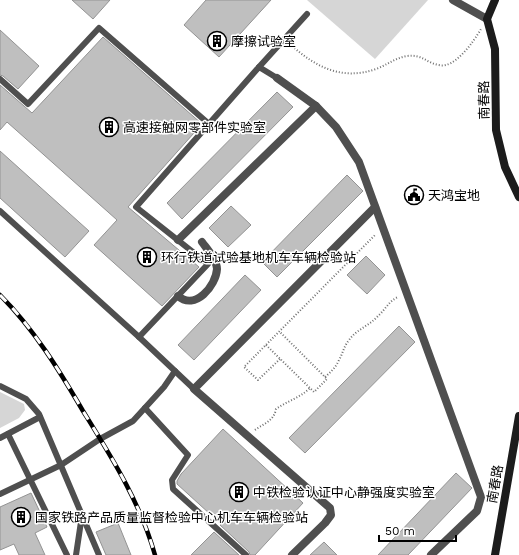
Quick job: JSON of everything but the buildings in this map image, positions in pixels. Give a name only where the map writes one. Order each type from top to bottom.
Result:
[{"type":"street","points":[[453,0],[487,19],[495,0]]},
{"type":"street","name":"南春路","points":[[487,19],[495,49],[496,130],[505,167],[519,197]]},
{"type":"street","points":[[277,78],[316,106],[336,127],[359,162],[481,497],[477,511],[431,555]]},
{"type":"street","points":[[178,240],[316,106]]},
{"type":"street","points":[[292,555],[325,524],[331,515],[330,508],[194,389],[375,207]]},
{"type":"street","points":[[178,296],[183,301],[190,302],[199,298],[212,284],[217,267],[213,258],[202,242]]},
{"type":"street","name":"南春路","points":[[495,555],[519,416]]},
{"type":"lane","points":[[139,337],[208,264],[136,206],[307,14]]},
{"type":"lane","points":[[0,79],[28,104],[99,28],[209,124]]},
{"type":"lane","points":[[260,67],[277,78]]},
{"type":"lane","points":[[0,211],[194,389]]},
{"type":"lane","points":[[0,494],[61,465],[104,437],[133,421],[164,387],[175,371]]},
{"type":"lane","points":[[0,386],[26,399],[40,417],[99,555]]},
{"type":"lane","points":[[145,408],[188,455],[172,480],[173,489],[246,555]]},
{"type":"lane","points":[[0,438],[40,417]]},
{"type":"lane","points":[[8,434],[67,555]]},
{"type":"lane","points":[[76,555],[82,514]]},
{"type":"path","points":[[285,39],[311,61],[327,69],[344,74],[363,73],[377,69],[402,57],[412,56],[423,58],[438,65],[445,66],[453,62],[474,41],[487,19]]},
{"type":"path","points":[[280,359],[258,380],[244,367],[383,227]]},
{"type":"path","points":[[266,345],[314,392],[327,379],[325,377],[336,366],[348,341],[358,330],[377,318],[392,300],[407,294]]},
{"type":"path","points":[[279,332],[325,377]]},
{"type":"path","points":[[248,436],[261,425],[270,421],[275,414],[276,409],[283,404],[298,398],[310,388]]},
{"type":"shaded area","points":[[307,0],[428,0],[375,59]]},
{"type":"shaded area","points":[[0,392],[24,404],[25,410],[19,418],[0,428]]},
{"type":"railway","points":[[0,295],[35,336],[65,380],[124,481],[142,517],[155,555]]},
{"type":"place","name":"摩擦试验室","points":[[217,41]]},
{"type":"place","name":"高速接触网零部件实验室","points":[[109,127]]},
{"type":"place","name":"天鸿宝地","points":[[414,195]]},
{"type":"place","name":"环行铁道试验基地机车车辆检验站","points":[[147,257]]},
{"type":"place","name":"中铁检验认证中心静强度实验室","points":[[239,492]]},
{"type":"place","name":"国家铁路产品质量监督检验中心机车车辆检验站","points":[[21,517]]}]
